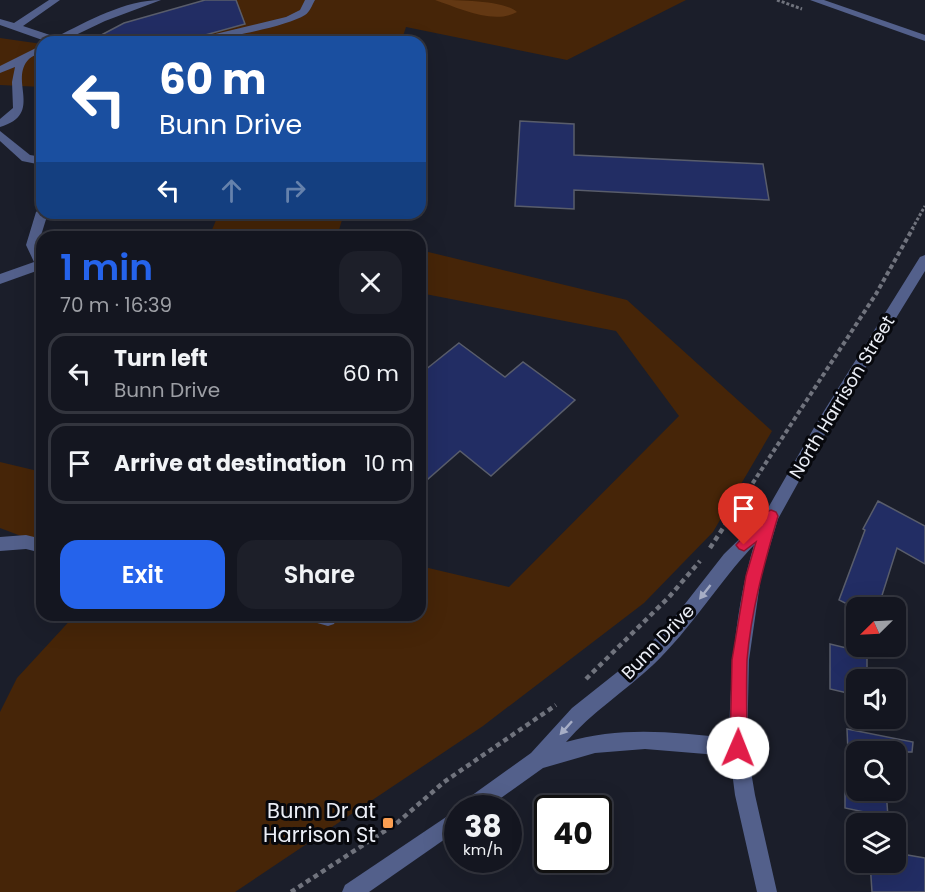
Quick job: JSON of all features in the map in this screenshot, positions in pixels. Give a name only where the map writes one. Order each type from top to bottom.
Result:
[{"type":"street","points":[[17,26],[55,0]]},
{"type":"street","points":[[65,36],[101,19],[156,0]]},
{"type":"street","points":[[214,36],[289,19],[304,12],[310,0]]},
{"type":"street","points":[[815,0],[925,38]]},
{"type":"street","points":[[0,22],[42,36]]},
{"type":"street","points":[[0,70],[36,51]]},
{"type":"street","points":[[27,56],[36,60]]},
{"type":"street","points":[[0,124],[15,114],[20,106],[18,72],[27,56]]},
{"type":"street","points":[[0,135],[26,158],[36,160]]},
{"type":"street","points":[[36,232],[32,245],[36,253]]},
{"type":"street","name":"North Harrison Street","points":[[767,892],[745,795],[738,748],[740,660],[753,576],[771,516],[824,423],[925,260]]},
{"type":"street","points":[[0,279],[36,266]]},
{"type":"street","name":"Bunn Drive","points":[[489,795],[538,760],[578,714],[646,660],[676,629],[730,559],[771,516]]},
{"type":"street","points":[[0,544],[26,542],[36,544]]},
{"type":"street","name":"Bunn Drive","points":[[538,760],[584,746],[614,741],[669,741],[738,748]]},
{"type":"street","points":[[352,892],[444,828]]},
{"type":"path","points":[[580,686],[669,597],[707,553],[862,315],[925,206]]},
{"type":"path","points":[[291,892],[397,823],[444,782],[563,700]]},
{"type":"shaded area","points":[[217,0],[686,0],[567,60],[406,27],[403,36],[130,36]]},
{"type":"shaded area","points":[[435,0],[491,3],[511,8],[517,12],[508,16],[487,16]]},
{"type":"shaded area","points":[[0,38],[36,43],[36,87],[0,85]]},
{"type":"shaded area","points":[[216,219],[342,219],[339,230],[343,231],[212,231]]},
{"type":"shaded area","points":[[426,251],[627,300],[772,431],[713,532],[644,603],[483,726],[235,892],[0,892],[0,712],[17,678],[69,621],[426,621],[426,567],[509,587],[679,416],[616,331],[426,294]]},
{"type":"shaded area","points":[[0,462],[36,471],[36,542],[0,528]]},
{"type":"building","points":[[205,0],[236,0],[245,24],[202,36],[99,36],[124,23]]},
{"type":"building","points":[[520,121],[574,124],[574,155],[763,164],[769,200],[574,190],[574,209],[515,206]]},
{"type":"building","points":[[459,343],[505,377],[523,362],[575,400],[491,476],[460,451],[426,481],[426,369]]},
{"type":"building","points":[[878,501],[925,526],[925,564],[897,548],[881,597],[846,597],[846,604],[839,600],[865,530],[863,529]]},
{"type":"building","points":[[830,644],[846,648],[846,657],[867,657],[867,669],[846,669],[846,693],[830,689]]},
{"type":"building","points":[[847,729],[913,742],[912,752],[906,752],[906,741],[848,741]]},
{"type":"building","points":[[846,790],[846,801],[887,801],[888,813],[869,813],[845,808]]},
{"type":"building","points":[[906,855],[925,858],[925,892],[872,892],[871,873],[906,873]]},
{"type":"place","name":"Bunn Dr at Harrison St","points":[[388,823]]},
{"type":"route","points":[[738,748],[740,660],[746,610],[753,576],[771,516],[744,545]]}]
